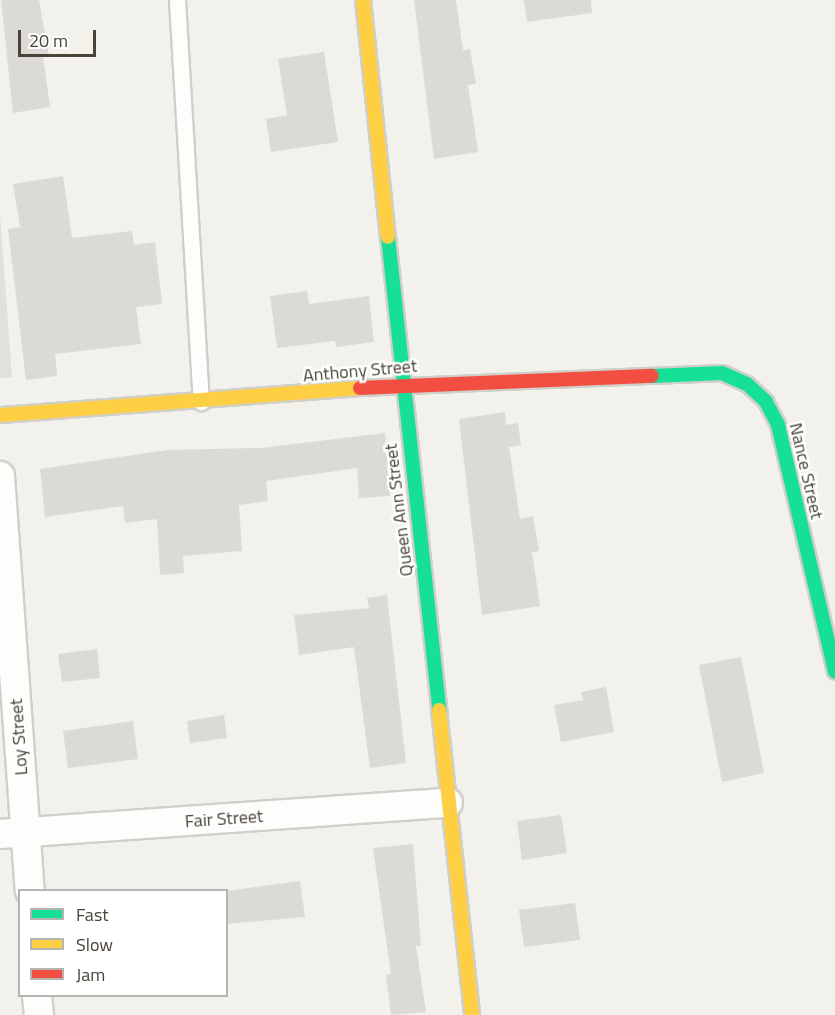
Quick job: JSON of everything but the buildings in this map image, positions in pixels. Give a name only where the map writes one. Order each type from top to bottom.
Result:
[{"type":"street","name":"Queen Ann Street","points":[[363,0],[402,385],[472,1015]]},
{"type":"street","name":"Anthony Street","points":[[0,415],[201,402],[402,385],[722,373]]},
{"type":"street","name":"Nance Street","points":[[722,373],[747,384],[766,402],[778,425],[835,672]]},
{"type":"street","name":"Loy Street","points":[[0,476],[13,833],[29,889]]},
{"type":"street","name":"Fair Street","points":[[13,833],[448,803]]},
{"type":"street","points":[[37,997],[39,1015]]},
{"type":"lane","points":[[177,0],[201,402]]},
{"type":"shaded area","points":[[0,214],[12,377],[0,378]]},
{"type":"traffic: fast","points":[[388,237],[439,710]]},
{"type":"traffic: fast","points":[[652,376],[722,373],[747,384],[766,402],[778,425],[835,672]]},
{"type":"traffic: slow","points":[[363,0],[388,237]]},
{"type":"traffic: slow","points":[[0,415],[360,388]]},
{"type":"traffic: slow","points":[[439,710],[472,1015]]},
{"type":"traffic: jam","points":[[360,388],[652,376]]}]
